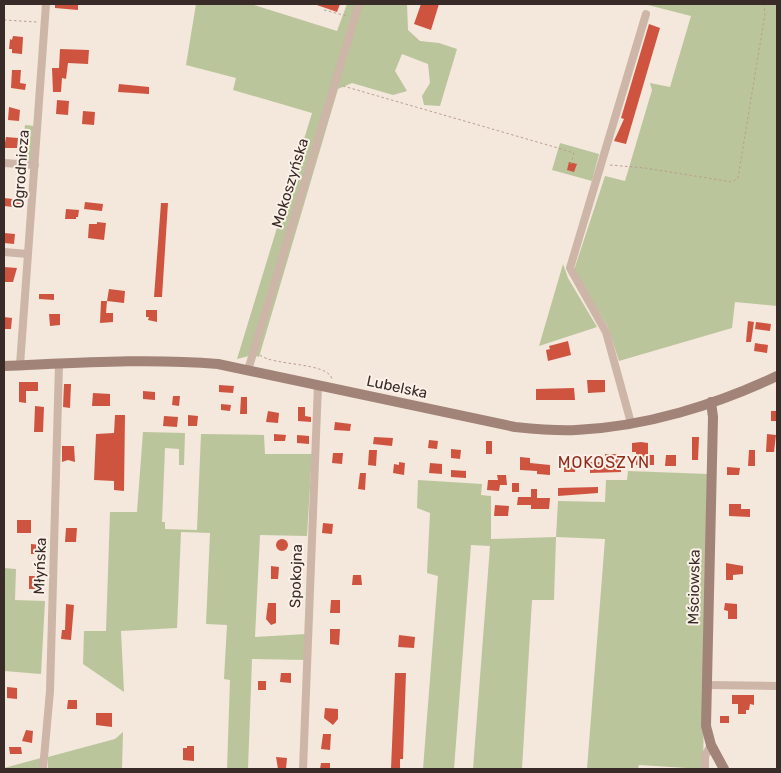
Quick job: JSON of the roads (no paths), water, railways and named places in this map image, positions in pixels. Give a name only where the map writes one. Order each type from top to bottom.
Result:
[{"type":"main road","name":"Lubelska","points":[[4,366],[174,360],[248,370],[515,427],[576,430],[631,423],[711,402],[777,376]]},
{"type":"main road","name":"Mściowska","points":[[711,402],[713,417],[706,726],[711,745],[724,769]]},
{"type":"street","name":"Ogrodnicza","points":[[20,366],[46,4]]},
{"type":"street","name":"Mokoszyńska","points":[[248,370],[359,4]]},
{"type":"street","points":[[631,423],[606,332],[570,268],[646,14]]},
{"type":"street","points":[[4,163],[35,165]]},
{"type":"street","points":[[4,252],[28,254]]},
{"type":"street","name":"Młyńska","points":[[44,769],[50,681],[59,364]]},
{"type":"street","name":"Spokojna","points":[[303,769],[318,385]]},
{"type":"street","points":[[707,685],[777,686]]},
{"type":"street","points":[[705,769],[705,756],[711,745]]},
{"type":"district","name":"MOKOSZYN","points":[[604,462]]}]
